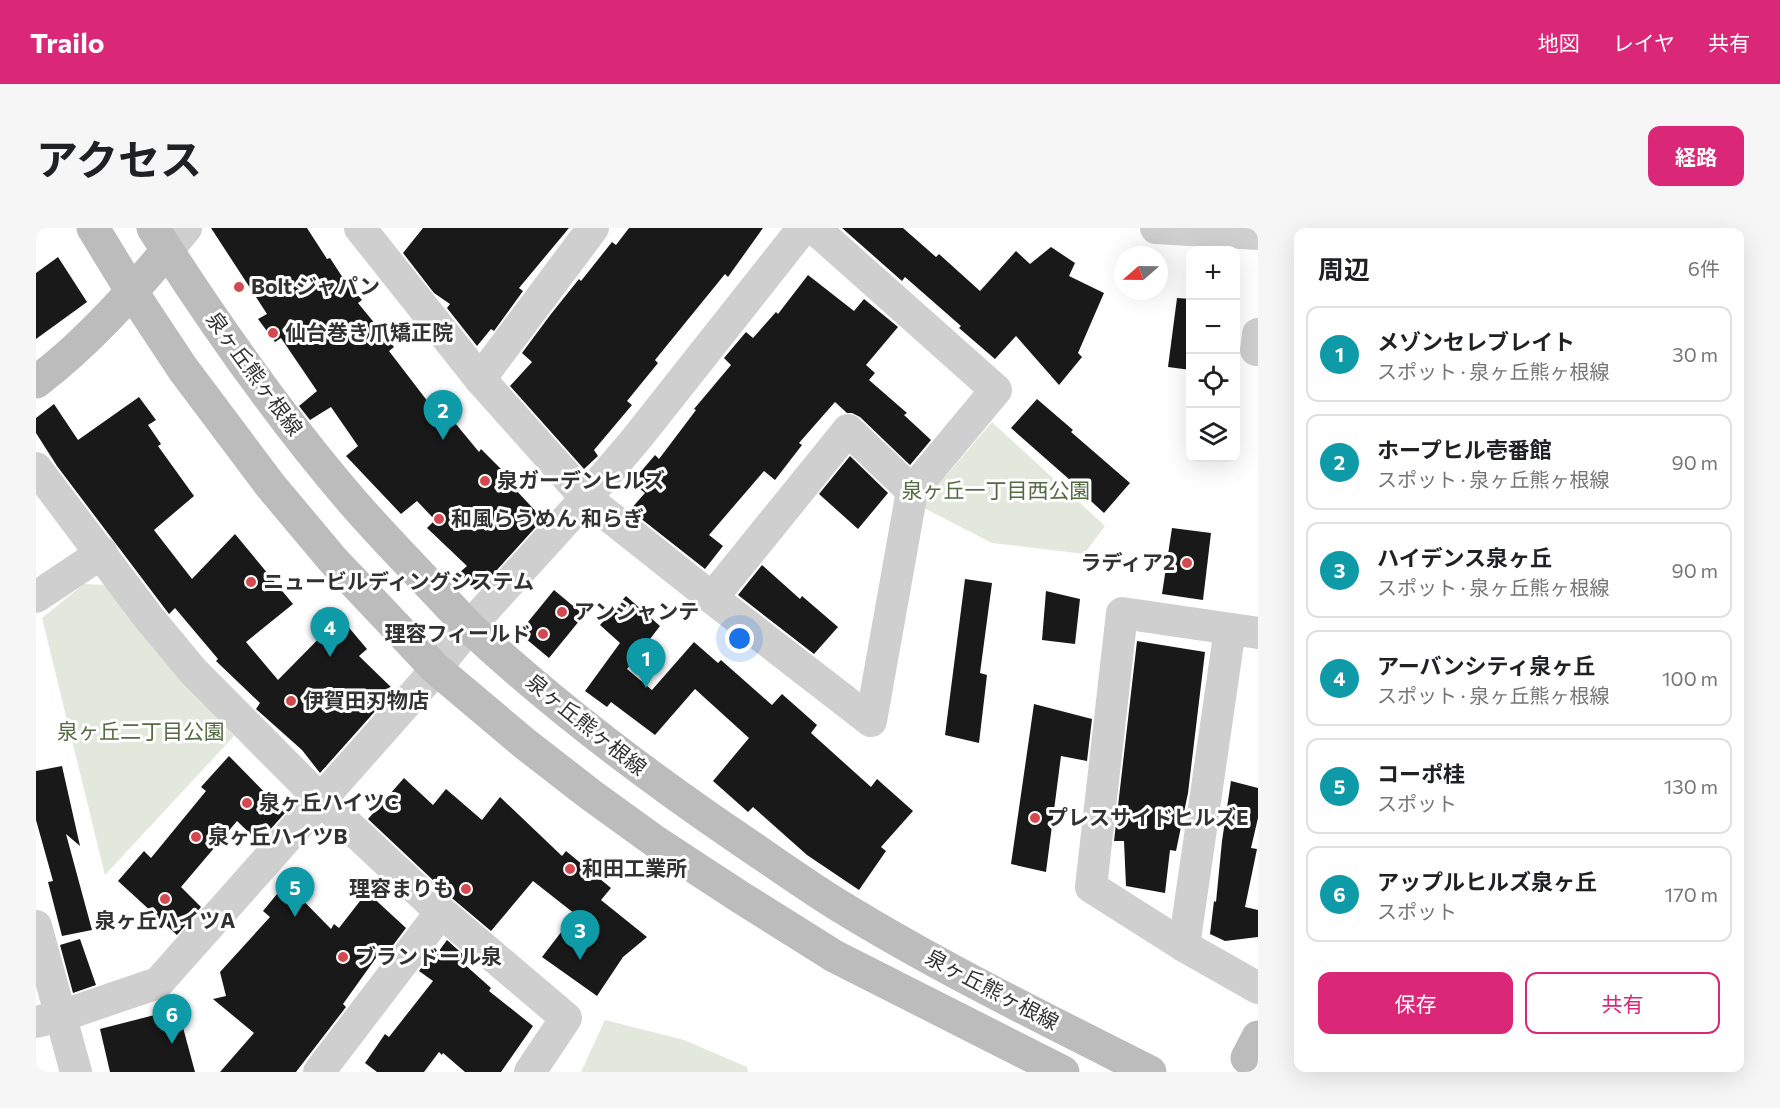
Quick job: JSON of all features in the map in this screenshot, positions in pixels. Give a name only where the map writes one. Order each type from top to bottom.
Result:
[{"type":"main road","name":"泉ヶ丘熊ヶ根線","points":[[93,228],[183,369],[270,485],[332,559],[435,668],[524,743],[591,795],[656,842],[740,897],[834,956],[1063,1072]]},
{"type":"main road","name":"泉ヶ丘熊ヶ根線","points":[[169,236],[232,347],[304,443],[352,501],[469,627],[565,709],[662,786],[837,904],[1000,996],[1150,1072]]},
{"type":"main road","points":[[36,382],[58,365],[132,292],[169,236]]},
{"type":"street","points":[[480,379],[593,228]]},
{"type":"street","points":[[49,1019],[158,983],[469,627],[586,498],[637,438],[803,228]]},
{"type":"street","points":[[374,234],[480,379],[586,498],[871,721],[912,491],[996,390],[814,228]]},
{"type":"street","points":[[1156,228],[1258,234]]},
{"type":"street","points":[[1258,334],[1256,350],[1258,350]]},
{"type":"street","points":[[712,598],[848,430],[912,491]]},
{"type":"street","points":[[36,468],[149,618],[193,670],[320,799],[441,912],[566,1018],[530,1072]]},
{"type":"street","points":[[36,597],[102,553]]},
{"type":"street","points":[[1184,946],[1244,631],[1122,613],[1091,887],[1184,946],[1258,988]]},
{"type":"street","points":[[319,1072],[441,912]]},
{"type":"street","points":[[36,926],[49,1019],[76,1072]]},
{"type":"green space","name":"泉ヶ丘一丁目西公園","points":[[992,422],[1105,526],[1084,554],[992,543],[920,506]]},
{"type":"green space","name":"泉ヶ丘二丁目公園","points":[[84,584],[106,585],[234,736],[105,875],[42,618]]},
{"type":"green space","points":[[605,1020],[684,1040],[747,1067],[748,1072],[581,1072]]},
{"type":"building","points":[[211,228],[307,228],[327,259],[330,258],[362,300],[358,303],[394,347],[389,351],[435,411],[441,406],[479,452],[481,449],[517,485],[514,488],[543,519],[477,592],[459,573],[467,566],[427,528],[435,520],[417,501],[401,514],[346,456],[358,446],[331,407],[310,420],[299,406],[317,391],[281,338],[275,342],[258,319],[267,314]]},
{"type":"building","points":[[423,228],[569,228],[519,288],[523,291],[494,331],[491,329],[477,346],[447,308],[450,304],[434,293],[403,253]]},
{"type":"building","points":[[629,228],[763,228],[728,277],[725,274],[655,360],[658,363],[627,401],[632,405],[594,450],[598,456],[584,469],[510,386],[532,362],[522,353],[551,314],[612,242],[616,245]]},
{"type":"building","points":[[842,228],[903,228],[936,257],[939,254],[980,291],[1016,251],[1030,264],[1051,247],[1075,263],[1069,276],[1104,293],[1078,353],[1082,357],[1059,385],[1016,336],[995,359],[905,277],[902,281]]},
{"type":"building","points":[[58,257],[87,302],[36,339],[36,273]]},
{"type":"building","points":[[808,275],[854,311],[864,299],[898,327],[866,365],[875,373],[869,380],[907,413],[904,415],[931,440],[910,465],[860,417],[847,413],[835,402],[799,443],[802,445],[775,480],[764,471],[709,535],[723,546],[705,569],[630,510],[645,493],[632,482],[655,455],[659,459],[696,410],[694,409],[731,365],[724,358],[746,332],[753,338],[776,312],[778,314]]},
{"type":"building","points":[[1177,298],[1186,299],[1186,369],[1168,367]]},
{"type":"building","points":[[139,397],[156,420],[148,425],[161,444],[158,446],[194,496],[154,530],[192,579],[235,534],[293,604],[246,642],[278,680],[340,617],[367,649],[359,656],[394,690],[320,773],[302,750],[256,709],[260,703],[216,661],[218,659],[175,608],[169,614],[57,466],[36,433],[36,418],[54,404],[78,440]]},
{"type":"building","points":[[1037,399],[1130,483],[1104,513],[1011,428]]},
{"type":"building","points":[[850,456],[888,493],[858,529],[819,494]]},
{"type":"building","name":"ラディア2","points":[[1172,528],[1211,533],[1203,600],[1162,594]]},
{"type":"building","points":[[762,565],[800,599],[802,596],[838,627],[814,654],[738,595]]},
{"type":"building","points":[[965,579],[992,583],[980,673],[987,675],[979,743],[945,735]]},
{"type":"building","points":[[554,590],[584,615],[549,658],[519,633]]},
{"type":"building","points":[[1046,591],[1080,599],[1075,644],[1042,640]]},
{"type":"building","points":[[626,596],[660,626],[627,669],[652,690],[694,642],[718,663],[721,660],[772,705],[782,694],[817,725],[811,733],[871,787],[877,779],[913,811],[881,847],[886,851],[859,890],[807,855],[753,807],[748,812],[713,781],[749,738],[695,689],[655,735],[611,702],[607,707],[585,691],[620,643],[600,625]]},
{"type":"building","points":[[1137,641],[1205,652],[1188,793],[1176,851],[1170,850],[1165,893],[1126,886],[1124,841],[1114,841]]},
{"type":"building","points":[[1034,704],[1092,719],[1087,761],[1061,756],[1046,872],[1011,864]]},
{"type":"building","points":[[229,756],[285,813],[259,842],[237,821],[181,887],[201,907],[177,935],[118,881],[144,851],[151,858],[206,791],[201,787]]},
{"type":"building","points":[[62,766],[80,846],[66,834],[92,930],[62,936],[48,882],[53,881],[36,820],[36,771]]},
{"type":"building","points":[[404,778],[433,805],[446,789],[482,820],[500,797],[562,856],[566,851],[611,888],[601,900],[647,937],[623,957],[597,996],[542,957],[575,914],[533,881],[491,931],[453,899],[368,819]]},
{"type":"building","points":[[1231,781],[1258,788],[1258,818],[1251,848],[1257,849],[1245,907],[1258,910],[1258,937],[1225,941],[1210,934]]},
{"type":"building","points":[[286,883],[331,929],[334,924],[339,928],[367,892],[406,928],[388,952],[383,948],[343,1004],[346,1007],[296,1072],[220,1072],[254,1033],[213,999],[226,996],[220,972],[270,917],[263,911]]},
{"type":"building","points":[[80,939],[96,985],[73,993],[60,945]]},
{"type":"building","points":[[447,940],[467,958],[463,963],[491,988],[489,991],[533,1026],[501,1072],[465,1072],[439,1052],[424,1072],[377,1072],[365,1063],[385,1034],[389,1037],[433,981],[419,971],[433,952],[436,955]]},
{"type":"building","points":[[178,1009],[195,1072],[110,1072],[100,1029]]},
{"type":"place","name":"Bolt ジャパン","points":[[239,287]]},
{"type":"place","name":"仙台巻き爪矯正院","points":[[273,333]]},
{"type":"place","name":"ホープヒル壱番館","points":[[443,440]]},
{"type":"place","name":"泉ガーデンヒルズ","points":[[485,481]]},
{"type":"place","name":"和風らうめん 和らぎ","points":[[439,519]]},
{"type":"place","name":"ラディア2","points":[[1187,563]]},
{"type":"place","name":"ニュービルディングシステム","points":[[251,582]]},
{"type":"place","name":"アンシャンテ","points":[[562,612]]},
{"type":"place","name":"理容フィールド","points":[[543,634]]},
{"type":"place","name":"アーバンシティ泉ヶ丘","points":[[330,657]]},
{"type":"place","name":"メゾンセレブレイト","points":[[646,688]]},
{"type":"place","name":"伊賀田刃物店","points":[[291,701]]},
{"type":"place","name":"泉ヶ丘ハイツC","points":[[247,803]]},
{"type":"place","name":"プレスサイドヒルズE","points":[[1035,818]]},
{"type":"place","name":"泉ヶ丘ハイツB","points":[[196,837]]},
{"type":"place","name":"和田工業所","points":[[570,869]]},
{"type":"place","name":"理容まりも","points":[[466,889]]},
{"type":"place","name":"泉ヶ丘ハイツA","points":[[165,899]]},
{"type":"place","name":"コーポ桂","points":[[295,917]]},
{"type":"place","name":"ブランドール泉","points":[[343,957]]},
{"type":"place","name":"ハイデンス泉ヶ丘","points":[[580,960]]},
{"type":"place","name":"アップルヒルズ泉ヶ丘","points":[[172,1044]]}]
